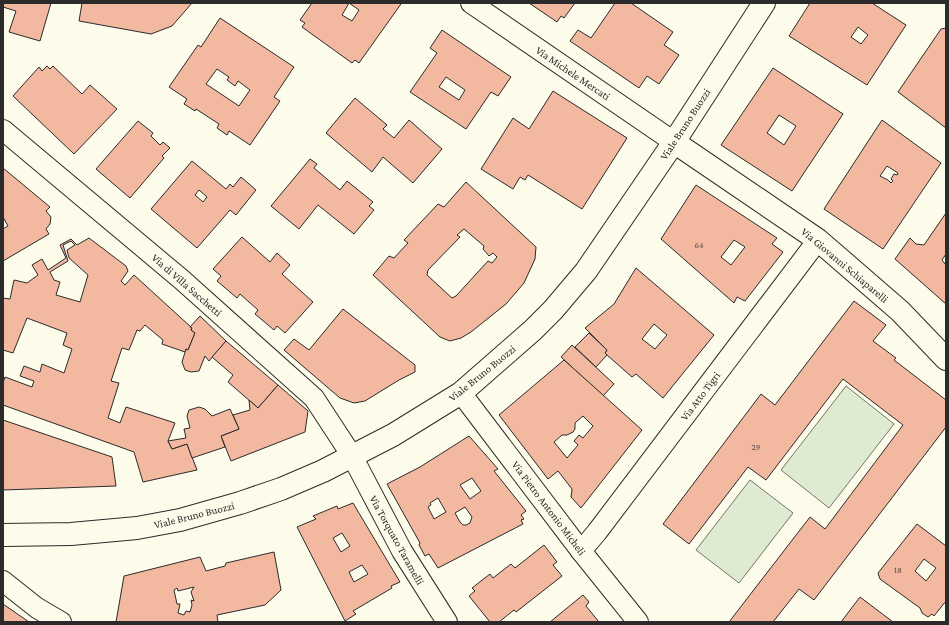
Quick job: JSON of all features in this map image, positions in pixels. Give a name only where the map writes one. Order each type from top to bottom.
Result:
[{"type":"street","name":"Via Michele Mercati","points":[[471,3],[674,142]]},
{"type":"street","name":"Viale Bruno Buozzi","points":[[3,535],[27,536],[144,527],[180,520],[233,506],[323,471],[393,435],[461,393],[533,330],[573,287],[602,249],[674,142],[764,3]]},
{"type":"street","name":"Via di Villa Sacchetti","points":[[3,130],[181,279],[314,398],[352,456]]},
{"type":"street","name":"Via Giovanni Schiaparelli","points":[[674,142],[818,240],[900,311],[946,359]]},
{"type":"street","name":"Via Atto Tigri","points":[[581,551],[597,532],[818,240]]},
{"type":"street","name":"Via Pietro Antonio Micheli","points":[[461,393],[581,551],[638,622]]},
{"type":"street","name":"Via Torquato Taramelli","points":[[352,456],[402,551],[447,622]]},
{"type":"street","points":[[3,581],[37,608],[61,622]]},
{"type":"green space","points":[[846,386],[894,424],[829,508],[781,470]]},
{"type":"green space","points":[[750,480],[793,513],[739,583],[696,550]]},
{"type":"building","points":[[3,3],[51,3],[40,41],[9,32],[16,11],[3,7]]},
{"type":"building","points":[[82,3],[192,3],[172,26],[151,34],[79,21]]},
{"type":"building","points":[[312,3],[349,3],[399,3],[401,4],[359,63],[355,60],[352,63],[302,27],[305,23],[300,20]],"holes":[[[349,3],[359,10],[352,21],[342,15]]]},
{"type":"building","points":[[529,3],[575,3],[564,18],[561,16],[557,22]]},
{"type":"building","points":[[615,3],[631,3],[673,32],[664,45],[679,55],[659,84],[647,76],[639,88],[570,41],[578,30],[591,38]]},
{"type":"building","points":[[810,3],[872,3],[906,25],[867,85],[789,36]],"holes":[[[858,27],[868,35],[861,44],[851,37]]]},
{"type":"building","points":[[220,18],[294,67],[274,97],[280,101],[250,145],[229,131],[227,135],[217,128],[219,124],[196,109],[195,111],[184,104],[187,99],[169,87],[198,45],[201,47]],"holes":[[[217,69],[229,77],[227,80],[235,86],[238,81],[250,90],[239,106],[206,84]]]},
{"type":"building","points":[[946,28],[946,128],[898,92],[941,29]]},
{"type":"building","points":[[442,30],[511,77],[498,96],[491,92],[466,129],[410,92],[437,53],[430,48]],"holes":[[[446,77],[465,90],[459,100],[439,87]]]},
{"type":"building","points":[[47,66],[50,69],[53,66],[82,94],[90,85],[117,109],[74,154],[13,96],[39,67],[42,71]]},
{"type":"building","points":[[773,68],[843,114],[792,191],[721,145]],"holes":[[[779,115],[796,126],[784,145],[767,133]]]},
{"type":"building","points":[[553,91],[627,138],[582,209],[528,175],[525,180],[520,177],[513,189],[481,169],[513,118],[529,129]]},
{"type":"building","points":[[355,98],[387,125],[383,129],[394,138],[409,120],[442,149],[413,183],[383,157],[372,172],[326,133]]},
{"type":"building","points":[[882,120],[941,163],[883,249],[824,209]],"holes":[[[887,166],[898,173],[897,175],[894,174],[891,179],[893,181],[891,183],[880,176]]]},
{"type":"building","points":[[138,121],[153,133],[151,136],[160,145],[163,142],[170,148],[162,156],[164,158],[130,198],[96,169]]},
{"type":"building","points":[[310,159],[317,164],[314,168],[340,190],[347,181],[373,202],[369,206],[374,210],[354,234],[318,205],[299,229],[271,206]]},
{"type":"building","points":[[192,161],[226,189],[230,184],[233,187],[241,177],[256,190],[236,215],[230,210],[197,248],[151,209]],"holes":[[[199,190],[207,197],[203,202],[195,195]]]},
{"type":"building","points":[[3,168],[50,207],[46,211],[51,217],[50,224],[46,229],[49,234],[3,261],[3,229],[8,226],[3,217]]},
{"type":"building","points":[[466,182],[536,247],[535,259],[524,283],[506,304],[471,332],[461,338],[450,341],[440,337],[373,275],[389,256],[394,258],[408,243],[404,240],[438,204],[444,207]],"holes":[[[464,229],[484,246],[483,249],[489,256],[493,253],[497,257],[492,263],[488,261],[456,296],[452,298],[427,275],[428,270],[460,237],[457,235]]]},
{"type":"building","points":[[696,185],[777,238],[772,244],[783,252],[745,301],[737,297],[734,303],[661,239]],"holes":[[[734,240],[745,247],[731,265],[721,257]]]},
{"type":"building","points":[[946,213],[946,254],[942,260],[946,265],[946,304],[895,259],[910,238],[916,244],[924,245]]},
{"type":"building","points":[[242,237],[270,262],[277,253],[290,265],[282,274],[313,302],[285,333],[277,326],[274,330],[255,314],[258,310],[240,294],[237,298],[217,281],[221,276],[213,269]]},
{"type":"building","points":[[89,238],[126,266],[128,271],[121,281],[125,285],[134,275],[192,328],[191,330],[195,333],[188,350],[186,349],[185,352],[162,344],[163,340],[145,325],[140,331],[137,330],[129,350],[122,348],[111,381],[119,383],[108,418],[120,423],[126,407],[175,423],[168,441],[172,449],[187,444],[197,470],[143,482],[134,452],[3,405],[3,383],[5,377],[32,387],[34,381],[20,376],[24,366],[40,372],[42,364],[64,373],[72,349],[63,345],[67,333],[27,318],[13,353],[3,350],[3,298],[10,299],[14,280],[27,283],[38,275],[32,265],[42,259],[48,270],[66,258],[60,245],[71,239],[77,245]],"holes":[[[71,241],[75,245],[67,250],[69,258],[88,275],[80,302],[56,295],[60,282],[54,280],[50,272],[68,261],[63,245]]]},
{"type":"building","points":[[636,268],[714,335],[663,398],[636,374],[632,377],[607,355],[605,353],[607,350],[585,328],[614,304]],"holes":[[[654,324],[667,335],[655,349],[642,339]]]},
{"type":"building","points":[[854,301],[886,325],[873,341],[896,358],[894,360],[946,400],[946,427],[814,600],[799,589],[773,622],[729,622],[810,517],[825,529],[903,425],[843,379],[766,480],[748,467],[689,544],[663,524],[761,394],[775,405]]},
{"type":"building","points":[[343,309],[415,365],[415,372],[365,401],[354,403],[340,398],[284,350],[294,339],[309,350]]},
{"type":"building","points":[[200,316],[226,341],[209,361],[205,356],[199,371],[191,372],[185,370],[182,362],[186,349],[188,350],[195,333],[190,327]]},
{"type":"building","points":[[589,333],[607,350],[605,353],[607,355],[596,367],[575,347]]},
{"type":"building","points":[[226,341],[278,385],[258,408],[228,382],[233,375],[212,357]]},
{"type":"building","points":[[572,345],[614,384],[603,396],[561,357]]},
{"type":"building","points":[[564,360],[642,430],[581,508],[571,497],[572,489],[558,471],[548,479],[499,415]],"holes":[[[583,416],[593,426],[583,438],[579,435],[574,441],[578,445],[567,458],[554,442],[562,435],[567,435],[573,432],[575,429],[575,423]]]},
{"type":"building","points":[[278,385],[308,411],[305,432],[231,461],[221,436],[239,429],[233,415],[250,410],[249,400],[258,408]]},
{"type":"building","points":[[199,407],[205,409],[212,416],[230,409],[239,429],[221,436],[225,447],[192,458],[187,444],[172,449],[168,441],[186,438],[184,429],[190,428],[187,416],[189,410]]},
{"type":"building","points":[[3,420],[112,457],[116,486],[3,490]]},
{"type":"building","points":[[469,436],[498,469],[494,471],[526,511],[521,515],[524,519],[521,520],[523,524],[438,568],[429,554],[425,556],[419,545],[420,543],[387,484],[420,467]],"holes":[[[472,478],[481,491],[470,499],[460,485]],[[438,498],[446,512],[434,519],[428,507],[431,505],[430,503]],[[465,507],[472,517],[470,523],[463,525],[455,513]]]},
{"type":"building","points":[[353,503],[400,582],[391,586],[392,588],[353,611],[356,614],[345,621],[297,527],[316,519],[313,516],[337,506],[338,509]],"holes":[[[342,533],[350,546],[341,552],[333,538]],[[362,565],[368,574],[354,582],[349,572]]]},
{"type":"building","points":[[917,524],[946,546],[946,601],[934,616],[932,614],[928,617],[922,613],[920,608],[880,579],[878,573]],"holes":[[[924,559],[936,568],[926,581],[915,571]]]},
{"type":"building","points":[[544,545],[557,562],[553,565],[562,576],[516,612],[514,610],[499,622],[490,622],[469,596],[475,591],[472,588],[490,574],[493,578],[511,564],[515,568]]},
{"type":"building","points":[[274,552],[281,590],[265,605],[217,615],[218,622],[116,622],[124,576],[200,557],[206,571],[225,566],[226,563]],"holes":[[[194,587],[191,592],[194,601],[191,600],[192,605],[190,612],[186,611],[184,615],[178,613],[180,604],[177,604],[174,590],[177,588],[178,591]]]},
{"type":"building","points":[[583,595],[589,602],[586,606],[599,622],[550,622]]},
{"type":"building","points":[[860,597],[893,622],[841,622]]},
{"type":"building","points":[[3,604],[29,622],[3,622]]}]
